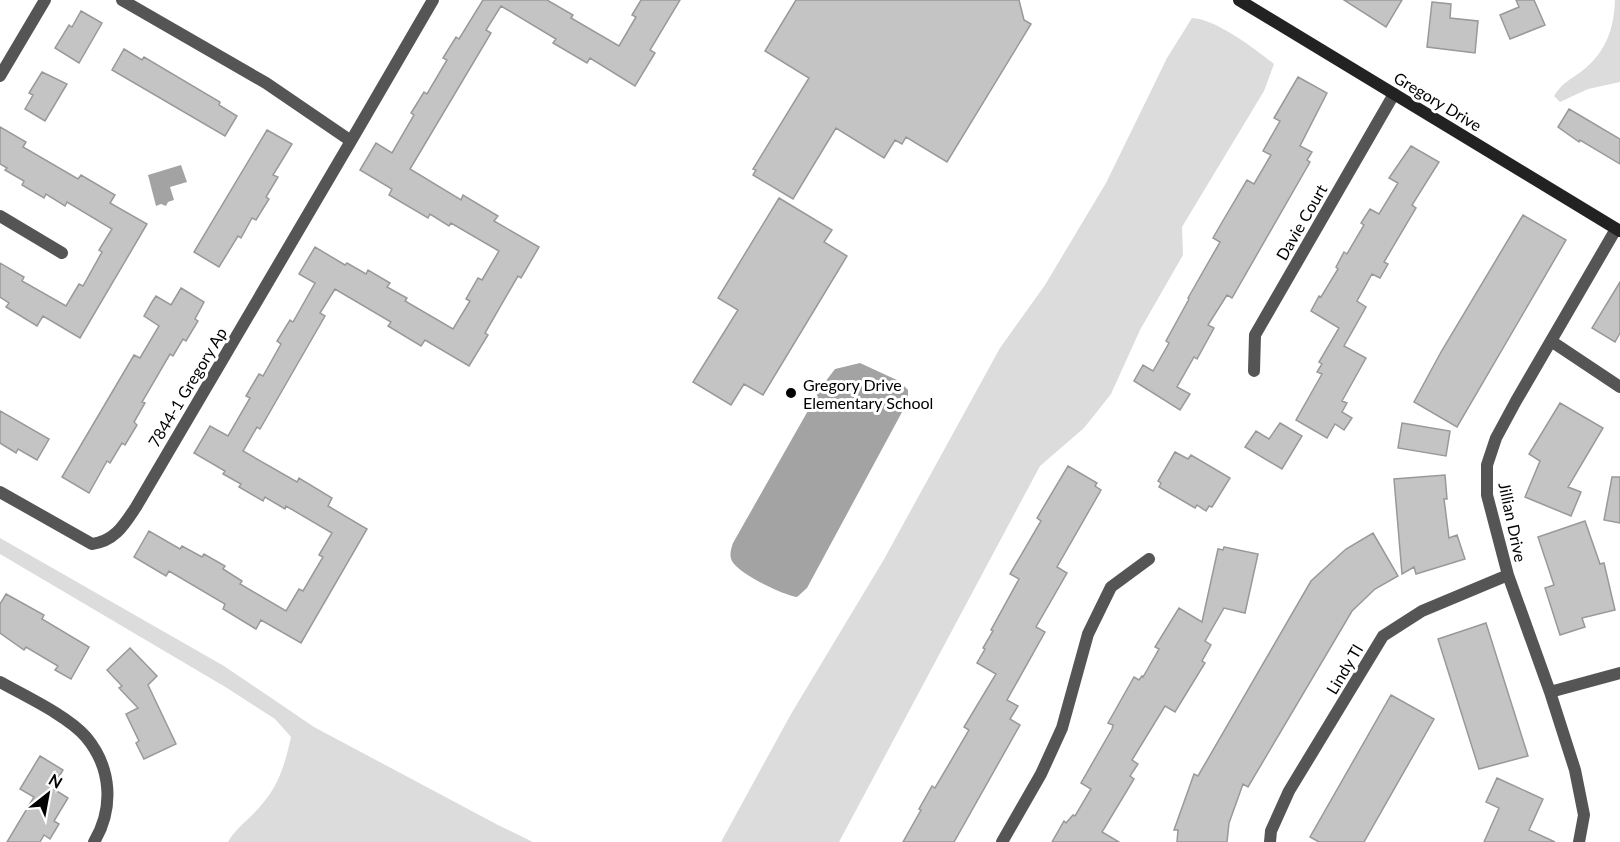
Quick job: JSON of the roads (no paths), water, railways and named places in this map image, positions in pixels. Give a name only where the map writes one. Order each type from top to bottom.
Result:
[{"type":"street","points":[[0,76],[45,0]]},
{"type":"street","points":[[122,0],[266,83],[351,141]]},
{"type":"street","name":"7844-1 Gregory Ap","points":[[0,492],[92,544],[105,542],[119,531],[141,499],[434,0]]},
{"type":"street","name":"Gregory Drive","points":[[1239,0],[1618,230]]},
{"type":"street","name":"Davie Court","points":[[1254,371],[1255,335],[1394,94]]},
{"type":"street","points":[[0,216],[63,253]]},
{"type":"street","name":"Jillian Drive","points":[[1579,842],[1584,815],[1575,770],[1508,575],[1487,495],[1487,465],[1496,438],[1511,410],[1618,230]]},
{"type":"street","points":[[1551,341],[1620,387]]},
{"type":"street","points":[[1002,842],[1041,774],[1062,728],[1088,634],[1112,587],[1149,559]]},
{"type":"street","name":"Lindy Tl","points":[[1270,842],[1271,831],[1289,791],[1383,636],[1422,610],[1508,575]]},
{"type":"street","points":[[1550,692],[1620,673]]},
{"type":"street","points":[[0,682],[66,720],[86,737],[99,759],[108,781],[108,804],[102,828],[94,842]]},
{"type":"place","name":"Gregory Drive Elementary School","points":[[791,393]]}]
